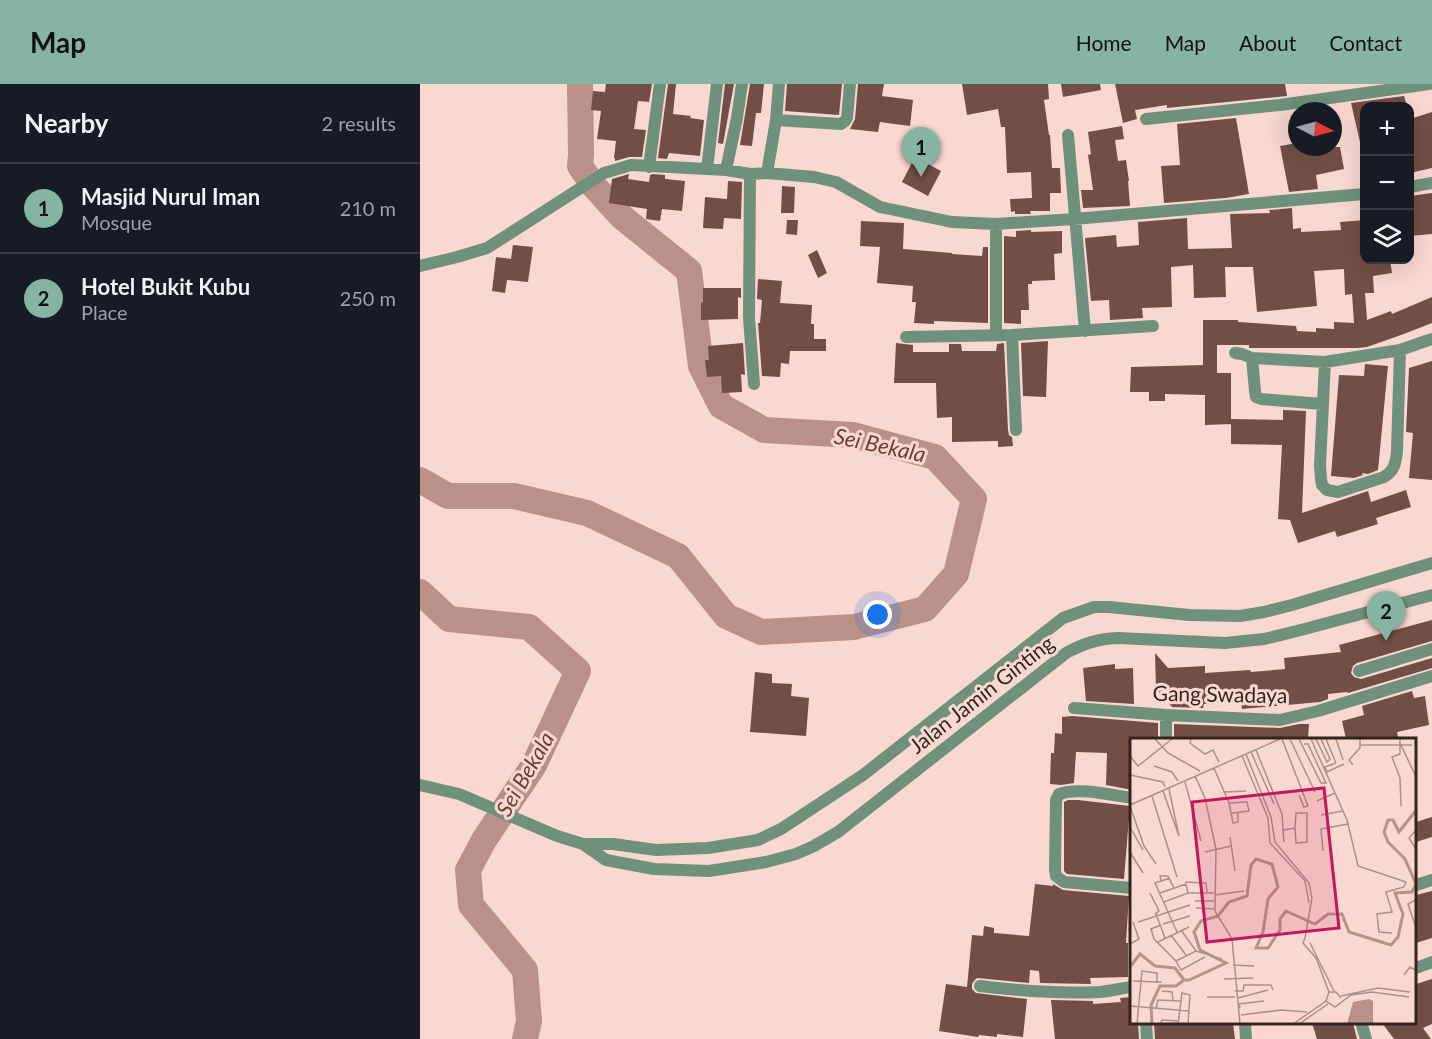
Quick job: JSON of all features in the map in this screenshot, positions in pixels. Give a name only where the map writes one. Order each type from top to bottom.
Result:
[{"type":"street","points":[[649,167],[660,84]]},
{"type":"street","points":[[707,169],[717,84]]},
{"type":"street","points":[[726,170],[742,84]]},
{"type":"street","points":[[767,173],[776,120],[779,84]]},
{"type":"street","points":[[776,120],[841,124],[847,118],[850,84]]},
{"type":"street","points":[[1146,119],[1280,105],[1430,84]]},
{"type":"street","points":[[1068,135],[1085,331]]},
{"type":"street","points":[[420,266],[457,258],[487,248],[604,173],[631,165],[814,177],[836,182],[880,207],[952,222],[996,224],[1360,194]]},
{"type":"street","points":[[750,174],[749,318],[754,384]]},
{"type":"street","points":[[1414,186],[1432,183]]},
{"type":"street","points":[[996,224],[996,335]]},
{"type":"street","points":[[906,336],[1012,336],[1153,326]]},
{"type":"street","points":[[1012,336],[1016,430]]},
{"type":"street","points":[[1235,353],[1252,358],[1325,362],[1400,350],[1432,339]]},
{"type":"street","points":[[1325,362],[1321,478],[1327,490],[1338,492],[1390,474],[1396,462],[1400,350]]},
{"type":"street","points":[[1252,358],[1254,391],[1258,398],[1322,404]]},
{"type":"street","name":"Jalan Jamin Ginting","points":[[420,785],[459,794],[557,836],[583,844],[613,844],[656,849],[708,848],[758,840],[781,829],[864,775],[1063,618],[1080,611],[1094,607],[1109,607],[1189,615],[1240,616],[1292,605],[1432,563]]},
{"type":"street","name":"Jalan Jamin Ginting","points":[[583,844],[606,860],[654,869],[709,871],[766,862],[796,854],[838,832],[1066,653],[1084,643],[1118,638],[1225,643],[1264,639],[1432,595]]},
{"type":"street","points":[[1359,671],[1432,649]]},
{"type":"street","name":"Gang Swadaya","points":[[1074,708],[1280,720],[1318,711],[1432,676]]},
{"type":"street","points":[[1166,715],[1166,738]]},
{"type":"street","points":[[1130,798],[1090,793],[1059,794],[1056,800],[1054,870],[1056,876],[1064,882],[1130,888]]},
{"type":"street","points":[[1417,885],[1432,880]]},
{"type":"street","points":[[1417,968],[1432,962]]},
{"type":"street","points":[[980,986],[1022,992],[1102,992],[1130,987]]},
{"type":"street","points":[[1146,1024],[1147,1039]]},
{"type":"street","points":[[1245,1024],[1246,1039]]},
{"type":"street","points":[[1361,1024],[1366,1039]]},
{"type":"building","points":[[606,84],[652,84],[649,102],[638,101],[634,129],[646,130],[642,157],[629,157],[615,161],[616,141],[597,139],[601,111],[591,110],[593,91],[605,92]]},
{"type":"building","points":[[668,84],[676,84],[673,114],[704,120],[700,156],[669,153],[667,159],[658,158]]},
{"type":"building","points":[[725,84],[734,84],[723,144],[718,143]]},
{"type":"building","points":[[750,84],[764,84],[761,113],[756,113],[752,146],[740,145]]},
{"type":"building","points":[[787,84],[842,84],[839,115],[785,111]]},
{"type":"building","points":[[858,84],[884,84],[882,96],[913,100],[910,126],[880,122],[878,132],[850,129],[855,119]]},
{"type":"building","points":[[962,84],[1048,84],[1049,99],[1044,100],[1050,135],[1052,168],[1060,168],[1061,193],[1050,193],[1050,211],[1030,211],[1031,214],[1011,212],[1010,199],[1032,198],[1031,172],[1007,173],[1005,127],[1001,127],[998,109],[967,115]]},
{"type":"building","points":[[1061,84],[1100,84],[1101,90],[1063,97]]},
{"type":"building","points":[[1115,84],[1285,84],[1287,96],[1167,108],[1167,105],[1135,110],[1137,119],[1123,123]]},
{"type":"building","points":[[1404,96],[1406,102],[1360,102],[1360,142],[1351,103]]},
{"type":"building","points":[[1432,112],[1432,168],[1414,172],[1414,156],[1414,118]]},
{"type":"building","points":[[1236,118],[1249,194],[1164,203],[1161,166],[1180,165],[1177,124]]},
{"type":"building","points":[[1122,126],[1124,139],[1115,140],[1118,161],[1126,160],[1130,206],[1083,208],[1081,190],[1093,190],[1088,155],[1091,154],[1088,132]]},
{"type":"building","points":[[1288,145],[1288,156],[1342,156],[1344,169],[1316,175],[1318,189],[1289,192],[1280,146]]},
{"type":"building","points":[[915,157],[941,171],[928,196],[902,182]]},
{"type":"building","points":[[629,174],[628,179],[649,182],[650,175],[653,174],[665,175],[665,179],[685,181],[682,211],[662,209],[660,221],[646,219],[647,209],[609,203],[612,179]]},
{"type":"building","points":[[728,181],[742,182],[741,219],[724,218],[723,229],[703,228],[705,197],[727,199]]},
{"type":"building","points":[[782,186],[795,187],[794,213],[781,213]]},
{"type":"building","points":[[1432,193],[1432,234],[1414,236],[1414,195]]},
{"type":"building","points":[[1292,208],[1293,229],[1301,228],[1301,232],[1341,230],[1340,222],[1360,220],[1360,264],[1391,264],[1392,273],[1373,276],[1374,293],[1365,293],[1367,320],[1391,311],[1392,314],[1432,297],[1432,323],[1367,347],[1358,348],[1249,348],[1249,345],[1217,345],[1217,373],[1231,373],[1231,424],[1205,425],[1205,395],[1165,394],[1165,401],[1149,401],[1149,392],[1130,392],[1131,367],[1203,365],[1203,320],[1238,320],[1238,322],[1296,326],[1297,331],[1316,332],[1316,328],[1334,329],[1334,322],[1354,323],[1352,294],[1345,295],[1344,269],[1314,271],[1317,306],[1257,312],[1253,267],[1225,267],[1226,297],[1194,298],[1193,265],[1171,267],[1172,307],[1142,308],[1143,318],[1110,320],[1109,300],[1091,301],[1085,238],[1116,235],[1117,247],[1139,245],[1138,222],[1187,218],[1188,249],[1232,248],[1230,214],[1270,213],[1269,210]]},
{"type":"building","points":[[787,220],[798,220],[797,235],[786,234]]},
{"type":"building","points":[[861,221],[904,223],[903,249],[982,256],[983,247],[988,247],[988,323],[934,321],[934,324],[914,323],[916,302],[912,302],[913,286],[877,283],[880,247],[860,246]]},
{"type":"building","points":[[1031,230],[1031,232],[1062,231],[1062,253],[1054,254],[1055,280],[1032,281],[1032,284],[1028,284],[1029,310],[1021,310],[1021,324],[1004,323],[1004,236],[1016,237],[1016,231]]},
{"type":"building","points":[[513,245],[533,247],[528,282],[507,280],[505,293],[492,291],[496,257],[511,259]]},
{"type":"building","points":[[817,250],[827,273],[818,278],[808,255]]},
{"type":"building","points":[[758,279],[782,281],[780,303],[812,305],[811,324],[814,324],[814,339],[826,339],[826,351],[790,351],[789,364],[781,363],[780,377],[762,376],[758,323],[760,323],[762,300],[757,299]]},
{"type":"building","points":[[703,288],[741,288],[741,298],[738,297],[738,319],[701,320]]},
{"type":"building","points":[[1048,341],[1046,397],[1023,396],[1021,343]]},
{"type":"building","points":[[743,343],[745,375],[741,374],[742,392],[722,393],[721,376],[707,377],[705,360],[709,360],[708,346]]},
{"type":"building","points":[[896,343],[913,345],[913,352],[949,352],[949,344],[961,344],[962,351],[996,351],[997,344],[1004,343],[1008,430],[1013,446],[998,447],[998,441],[952,442],[952,417],[937,418],[936,383],[894,383]]},
{"type":"building","points":[[1432,361],[1432,480],[1409,478],[1413,433],[1406,432],[1409,368]]},
{"type":"building","points":[[1365,364],[1388,366],[1378,470],[1368,474],[1362,473],[1363,475],[1354,478],[1331,476],[1339,375],[1364,376]]},
{"type":"building","points":[[1283,410],[1306,411],[1302,513],[1368,491],[1371,502],[1406,490],[1411,507],[1376,518],[1378,524],[1337,537],[1335,531],[1298,543],[1290,520],[1278,519],[1282,445],[1231,444],[1231,419],[1283,420]]},
{"type":"building","points":[[1432,620],[1432,641],[1357,663],[1353,666],[1351,673],[1354,677],[1361,679],[1432,658],[1432,668],[1348,693],[1328,694],[1328,699],[1320,702],[1242,709],[1241,701],[1204,704],[1203,708],[1172,707],[1156,689],[1155,653],[1168,668],[1205,666],[1205,673],[1285,669],[1284,658],[1341,652],[1339,645]]},
{"type":"building","points":[[1115,664],[1115,669],[1133,668],[1134,704],[1086,701],[1083,668]]},
{"type":"building","points":[[755,672],[772,674],[772,683],[792,684],[791,696],[809,698],[806,736],[750,732]]},
{"type":"building","points":[[1412,691],[1414,698],[1425,696],[1429,725],[1397,732],[1398,737],[1346,738],[1342,721],[1364,715],[1362,706]]},
{"type":"building","points":[[1062,717],[1158,723],[1158,738],[1130,738],[1130,790],[1106,785],[1107,753],[1076,752],[1074,783],[1050,784],[1051,753],[1054,753],[1055,733],[1062,734]]},
{"type":"building","points":[[1174,724],[1280,728],[1309,724],[1308,738],[1174,738]]},
{"type":"building","points":[[1078,800],[1130,806],[1124,879],[1067,874],[1064,871],[1064,802]]},
{"type":"building","points":[[1432,817],[1432,837],[1417,842],[1417,822]]},
{"type":"building","points":[[1035,884],[1053,886],[1053,884],[1063,890],[1129,896],[1126,943],[1128,943],[1128,977],[1090,978],[1091,984],[1040,983],[1039,971],[1030,970],[1029,983],[977,978],[972,984],[972,989],[976,993],[1027,999],[1023,1037],[997,1034],[997,1037],[979,1035],[978,1037],[939,1031],[946,984],[967,987],[972,935],[983,936],[984,926],[994,928],[994,933],[1029,936]]},
{"type":"building","points":[[1432,891],[1432,938],[1417,943],[1417,895]]},
{"type":"building","points":[[1432,979],[1432,1024],[1423,1028],[1431,1039],[1394,1039],[1383,1024],[1417,1024],[1417,984]]},
{"type":"building","points":[[1130,997],[1130,1024],[1138,1024],[1139,1039],[1055,1039],[1051,1000],[1093,1001],[1093,1004],[1121,1002],[1120,998]]},
{"type":"building","points":[[1154,1024],[1233,1024],[1235,1039],[1155,1039]]},
{"type":"building","points":[[1312,1024],[1353,1024],[1357,1039],[1317,1039]]},
{"type":"waterway","name":"Sei Bekala","points":[[420,480],[448,496],[514,496],[587,513],[678,556],[726,616],[761,632],[854,627],[925,609],[956,574],[974,499],[935,457],[853,435],[764,430],[721,406],[701,366],[689,271],[622,217],[593,185],[580,166],[580,84]]},
{"type":"waterway","name":"Sei Bekala","points":[[420,592],[449,619],[529,627],[578,671],[534,765],[484,840],[468,870],[471,905],[525,970],[529,1021],[525,1039]]},
{"type":"place","name":"Masjid Nurul Iman","points":[[921,177]]},
{"type":"place","name":"Hotel Bukit Kubu","points":[[1386,641]]}]
